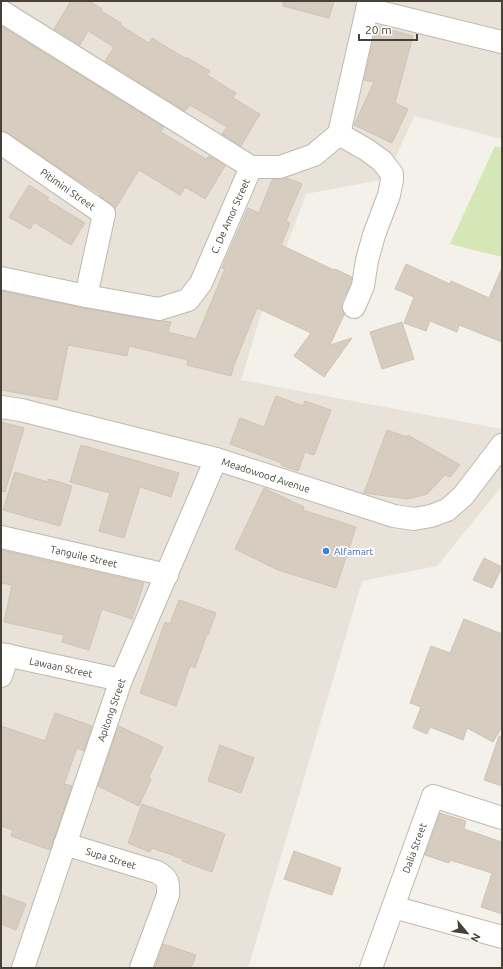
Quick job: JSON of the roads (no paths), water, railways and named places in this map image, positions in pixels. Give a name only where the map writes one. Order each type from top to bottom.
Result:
[{"type":"street","points":[[354,307],[363,286],[367,260],[392,180],[392,174],[382,161],[367,150],[339,134],[368,5],[502,42]]},
{"type":"street","points":[[1,11],[251,167]]},
{"type":"street","name":"C. De Amor Street","points":[[1,278],[86,296],[159,309],[188,300],[201,283],[251,167],[280,167],[314,155],[339,134]]},
{"type":"street","name":"Pitimini Street","points":[[1,142],[104,214],[86,296]]},
{"type":"street","name":"Meadowood Avenue","points":[[1,407],[21,410],[216,460],[394,516],[414,519],[431,516],[447,510],[463,496],[502,445]]},
{"type":"street","name":"Apitong Street","points":[[23,968],[121,680],[216,460]]},
{"type":"street","name":"Tanguile Street","points":[[1,537],[166,575]]},
{"type":"street","points":[[1,676],[4,654]]},
{"type":"street","name":"Lawaan Street","points":[[4,654],[121,680]]},
{"type":"street","name":"Dalia Street","points":[[370,968],[432,796],[502,818]]},
{"type":"street","name":"Supa Street","points":[[64,844],[157,872],[167,881],[169,888],[168,895],[141,968]]},
{"type":"street","points":[[393,907],[502,937]]},
{"type":"place","name":"Alfamart","points":[[326,551]]}]
